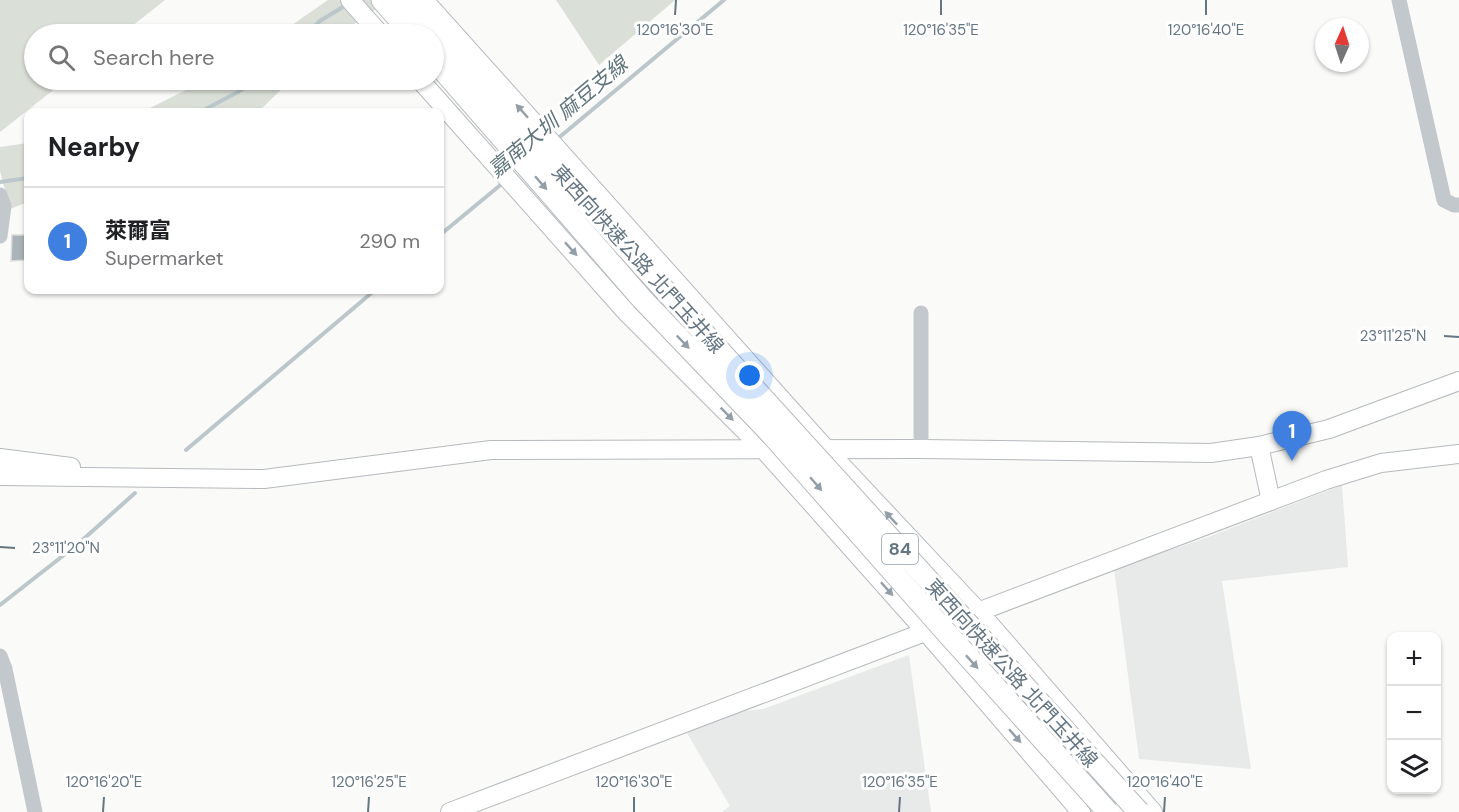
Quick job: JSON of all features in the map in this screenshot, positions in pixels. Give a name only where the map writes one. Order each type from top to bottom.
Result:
[{"type":"highway","points":[[382,0],[403,24]]},
{"type":"highway","name":"東西向快速公路 北門玉井線","points":[[403,0],[425,24]]},
{"type":"highway","name":"東西向快速公路 北門玉井線","points":[[444,45],[1139,812]]},
{"type":"highway","name":"東西向快速公路 北門玉井線","points":[[444,71],[642,299],[772,435],[1108,812]]},
{"type":"main road","points":[[350,0],[371,24]]},
{"type":"main road","points":[[424,0],[827,450],[979,612],[1153,812]]},
{"type":"main road","points":[[429,90],[627,312],[765,451],[927,633],[1081,812]]},
{"type":"main road","points":[[0,476],[264,479],[491,450],[921,449],[1211,453],[1259,446],[1329,429],[1459,381]]},
{"type":"main road","points":[[1259,446],[1271,501]]},
{"type":"main road","points":[[450,812],[1326,480],[1381,463],[1459,454]]},
{"type":"main road","points":[[0,458],[156,477]]},
{"type":"street","points":[[1399,0],[1444,200],[1459,205]]},
{"type":"street","points":[[0,195],[4,206],[0,236]]},
{"type":"street","points":[[921,314],[921,449]]},
{"type":"street","points":[[0,657],[35,812]]},
{"type":"shaded area","points":[[0,0],[165,0],[135,24],[24,24],[24,90],[53,90],[30,108],[24,108],[24,113],[0,132]]},
{"type":"shaded area","points":[[328,0],[390,0],[354,24],[293,24]]},
{"type":"shaded area","points":[[556,0],[675,0],[599,65]]},
{"type":"shaded area","points":[[186,90],[281,90],[262,108],[150,108]]},
{"type":"shaded area","points":[[24,144],[24,204],[10,209],[0,171],[0,147]]},
{"type":"shaded area","points":[[1342,485],[1348,567],[1222,581],[1251,769],[1139,759],[1114,569],[1203,539]]},
{"type":"shaded area","points":[[909,655],[931,812],[722,812],[730,806],[678,718],[763,709]]},
{"type":"building","points":[[12,235],[24,235],[24,260],[11,261]]},
{"type":"waterway","name":"嘉南大圳 麻豆支線","points":[[556,140],[724,0]]},
{"type":"waterway","points":[[317,24],[346,5]]},
{"type":"waterway","points":[[208,108],[241,90]]},
{"type":"waterway","points":[[0,182],[24,179]]},
{"type":"waterway","name":"嘉南大圳 麻豆支線","points":[[444,232],[504,182]]},
{"type":"waterway","name":"嘉南大圳 麻豆支線","points":[[186,450],[370,294]]},
{"type":"waterway","name":"嘉南大圳 麻豆支線","points":[[0,605],[78,544],[135,493]]},
{"type":"place","name":"萊爾富","points":[[1292,461]]}]
